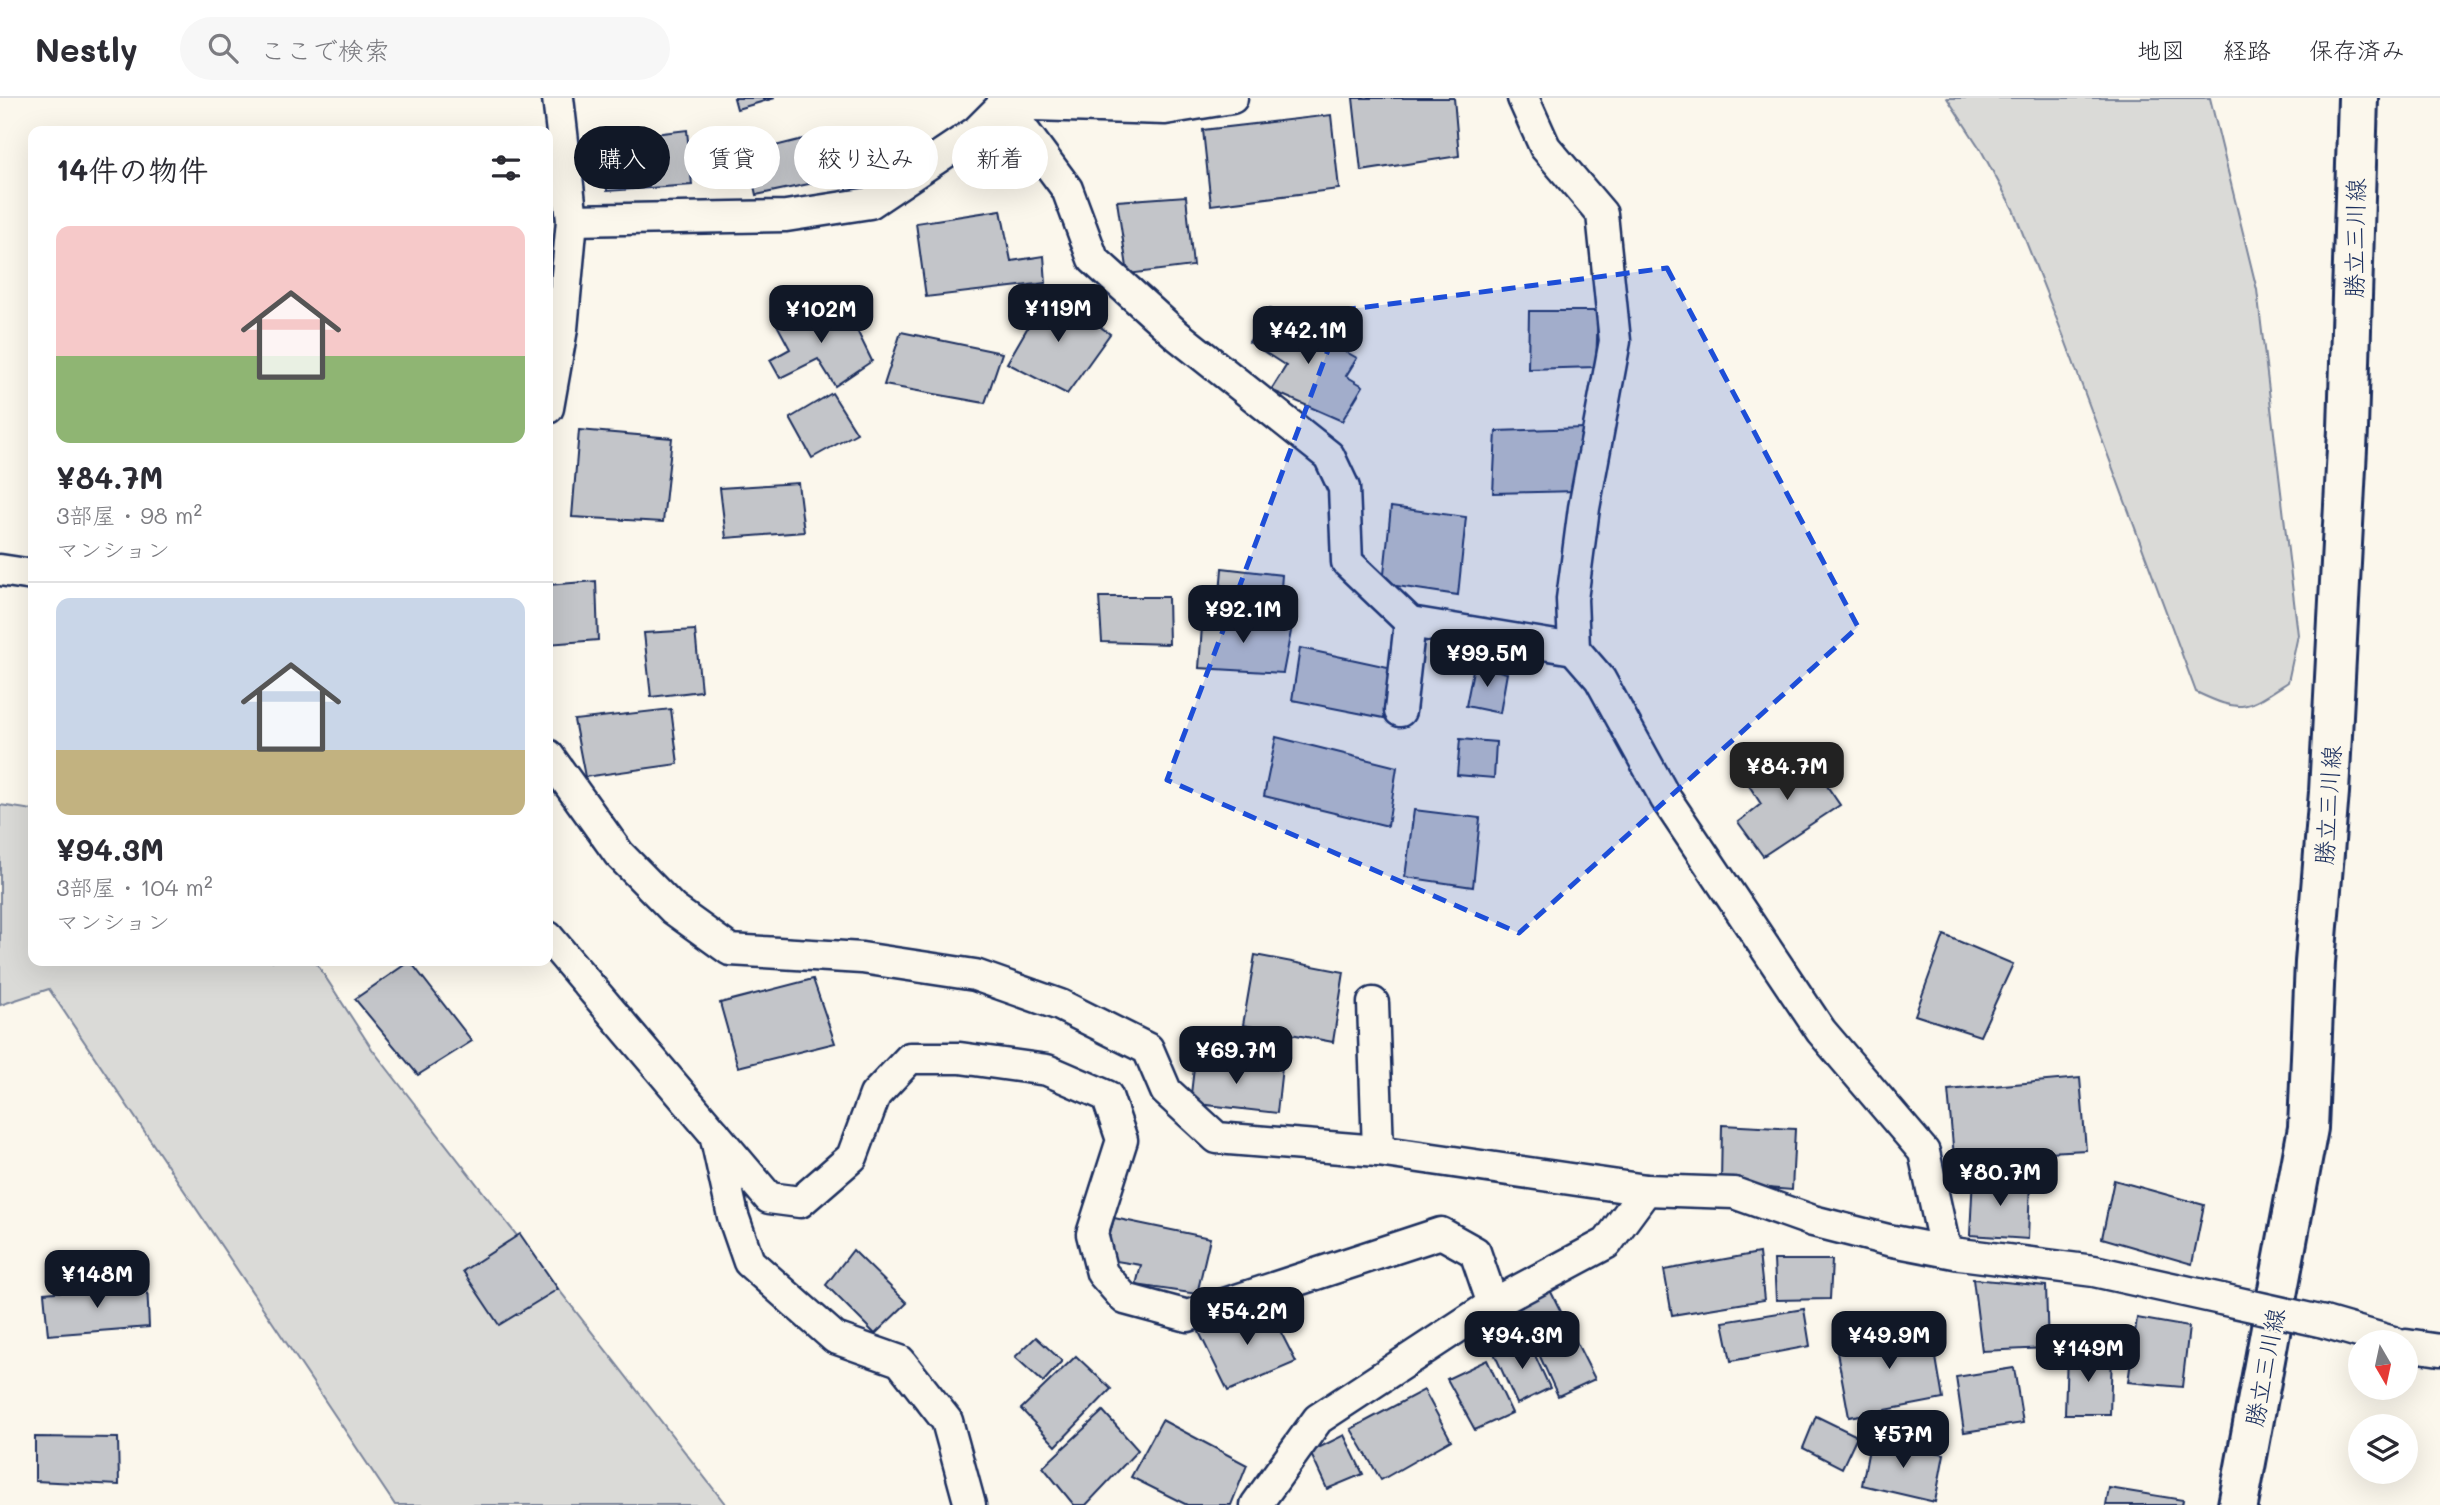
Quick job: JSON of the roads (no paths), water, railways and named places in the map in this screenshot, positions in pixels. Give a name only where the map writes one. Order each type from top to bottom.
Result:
[{"type":"main road","name":"勝立三川線","points":[[2238,1505],[2308,1128],[2315,962],[2329,792],[2348,429],[2358,98]]},
{"type":"street","points":[[553,380],[562,329],[572,220],[558,98]]},
{"type":"street","points":[[1004,101],[1165,109],[1233,98]]},
{"type":"street","points":[[1523,98],[1545,147],[1602,214],[1615,341],[1584,508],[1572,599],[1574,649],[1600,680],[1666,799],[1821,1031],[1924,1152],[1945,1249]]},
{"type":"street","points":[[572,220],[786,216],[870,203],[976,132],[1004,101]]},
{"type":"street","points":[[1004,101],[1068,189],[1093,260],[1178,336],[1329,456],[1344,488],[1347,562],[1410,622],[1574,649]]},
{"type":"street","points":[[0,570],[28,574]]},
{"type":"street","points":[[1400,711],[1410,622]]},
{"type":"street","points":[[553,762],[619,854],[673,909],[730,950],[862,958],[975,975],[1060,1005],[1148,1049],[1166,1091],[1217,1138],[1378,1151],[1646,1190],[1734,1193],[1813,1221],[1888,1240],[1960,1254],[2094,1271],[2352,1330]]},
{"type":"street","points":[[553,943],[715,1130],[769,1198],[800,1202],[852,1157],[875,1095],[910,1058],[960,1058],[1046,1070],[1107,1096],[1122,1140],[1091,1234],[1102,1273],[1125,1299],[1188,1316],[1441,1233],[1475,1252],[1493,1304]]},
{"type":"street","points":[[1373,1003],[1378,1151]]},
{"type":"street","points":[[715,1130],[733,1216],[749,1262],[835,1338],[900,1361],[947,1421],[970,1505]]},
{"type":"street","points":[[1255,1505],[1318,1419],[1493,1304],[1607,1243],[1646,1190]]},
{"type":"street","points":[[2418,1347],[2440,1350]]}]
